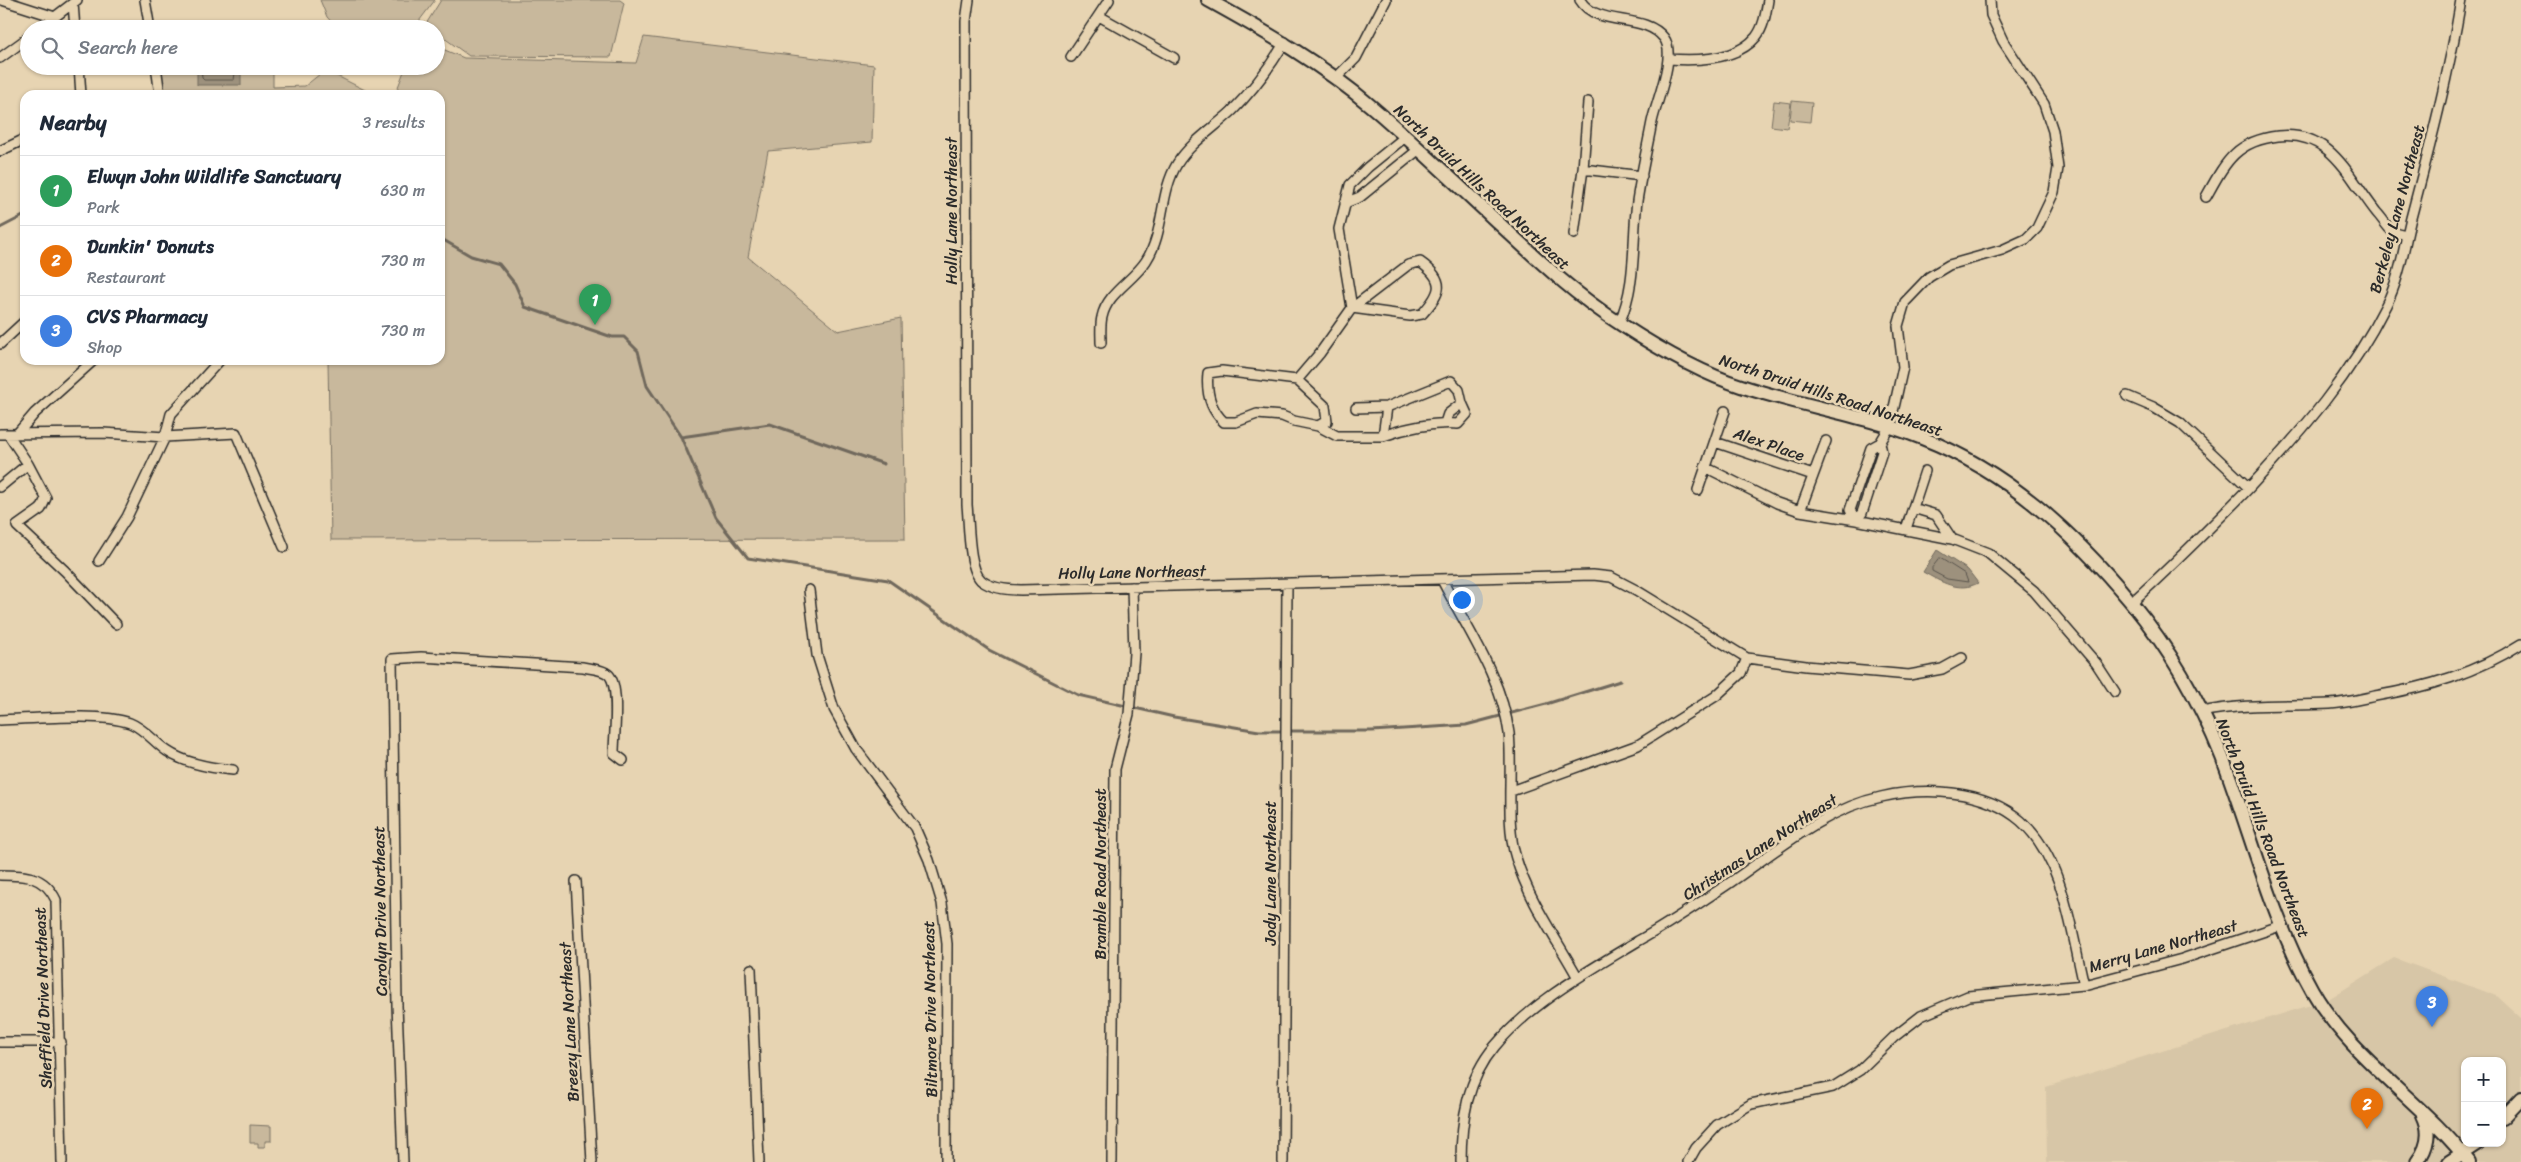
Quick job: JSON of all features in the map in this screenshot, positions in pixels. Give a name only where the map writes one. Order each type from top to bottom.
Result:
[{"type":"main road","name":"North Druid Hills Road Northeast","points":[[1208,0],[1285,42],[1336,78],[1405,137],[1544,268],[1578,296],[1619,323],[1713,376],[1766,394],[1921,438],[1956,454],[2015,488],[2090,556],[2132,603],[2157,636],[2201,712],[2221,755],[2280,926],[2314,993],[2350,1040],[2466,1158]]},
{"type":"main road","points":[[2506,1114],[2521,1098]]},
{"type":"main road","points":[[2417,1162],[2423,1155],[2428,1134],[2428,1125],[2422,1112]]},
{"type":"main road","points":[[2449,1162],[2466,1158],[2475,1147]]},
{"type":"street","points":[[2,0],[55,17]]},
{"type":"street","points":[[145,0],[148,20]]},
{"type":"street","name":"Holly Lane Northeast","points":[[969,0],[966,21],[967,504],[975,570],[982,581],[1002,589],[1287,584],[1593,575],[1610,577],[1715,636],[1747,658]]},
{"type":"street","points":[[1071,57],[1109,0]]},
{"type":"street","points":[[1336,78],[1356,58],[1386,0]]},
{"type":"street","points":[[1580,0],[1597,14],[1627,20],[1652,29],[1664,39],[1669,58],[1652,121],[1637,201],[1632,278],[1625,309],[1619,323]]},
{"type":"street","points":[[1669,58],[1690,61],[1740,50],[1757,36],[1765,16],[1768,0]]},
{"type":"street","points":[[1856,520],[1850,510],[1871,448],[1880,443],[1889,428],[1903,366],[1898,326],[1904,302],[1929,277],[1949,265],[1976,255],[2002,250],[2026,239],[2037,228],[2054,192],[2058,168],[2053,131],[2044,104],[2003,41],[1991,15],[1990,0]]},
{"type":"street","name":"Berkeley Lane Northeast","points":[[2132,603],[2173,566],[2248,488],[2287,447],[2329,398],[2355,361],[2387,304],[2399,270],[2440,111],[2461,0]]},
{"type":"street","points":[[51,20],[75,1]]},
{"type":"street","points":[[75,1],[75,20]]},
{"type":"street","points":[[1098,16],[1174,58]]},
{"type":"street","points":[[1101,343],[1101,319],[1105,305],[1146,262],[1160,224],[1170,178],[1178,162],[1196,142],[1232,110],[1270,65],[1285,42]]},
{"type":"street","points":[[0,58],[20,44]]},
{"type":"street","points":[[79,75],[80,90]]},
{"type":"street","points":[[157,75],[159,90]]},
{"type":"street","points":[[1574,234],[1583,169],[1588,102]]},
{"type":"street","points":[[2206,197],[2232,154],[2251,143],[2268,137],[2290,135],[2311,138],[2344,166],[2365,197],[2392,230],[2407,235]]},
{"type":"street","points":[[1352,308],[1339,229],[1350,184],[1368,166],[1405,137]]},
{"type":"street","points":[[0,151],[20,141]]},
{"type":"street","points":[[1345,204],[1360,197],[1418,150]]},
{"type":"street","points":[[1583,169],[1642,176]]},
{"type":"street","points":[[1297,380],[1320,353],[1352,308],[1408,265],[1420,262],[1436,277],[1439,287],[1436,298],[1422,314],[1410,316],[1352,308]]},
{"type":"street","points":[[0,344],[20,326]]},
{"type":"street","points":[[9,434],[88,365]]},
{"type":"street","points":[[99,561],[127,517],[165,437],[171,414],[215,365]]},
{"type":"street","points":[[1318,426],[1327,421],[1325,406],[1297,380],[1222,371],[1208,373],[1207,391],[1216,415],[1224,422],[1236,422],[1257,414],[1282,416],[1294,421],[1318,426],[1337,436],[1383,436],[1400,430],[1445,423],[1458,424],[1467,414],[1459,390],[1451,381],[1387,407],[1356,408]]},
{"type":"street","points":[[2128,396],[2154,407],[2180,423],[2248,488]]},
{"type":"street","points":[[1445,423],[1448,414],[1462,403]]},
{"type":"street","points":[[1383,436],[1387,407]]},
{"type":"street","points":[[1698,490],[1725,411]]},
{"type":"street","points":[[9,434],[103,433],[165,437],[236,433],[284,547]]},
{"type":"street","points":[[9,434],[46,498],[40,509],[16,526],[65,571],[116,624]]},
{"type":"street","points":[[1800,512],[1826,441]]},
{"type":"street","name":"Alex Place","points":[[1715,442],[1813,475]]},
{"type":"street","points":[[1856,520],[1862,513],[1882,452],[1880,443]]},
{"type":"street","points":[[0,487],[28,464]]},
{"type":"street","points":[[1705,467],[1777,503],[1800,512],[1856,520],[1952,539],[1988,553],[2034,591],[2096,663],[2115,692]]},
{"type":"street","points":[[1906,529],[1925,471]]},
{"type":"street","points":[[1861,478],[1872,482]]},
{"type":"street","points":[[1913,508],[1936,516],[1952,539]]},
{"type":"street","points":[[1442,580],[1498,687],[1506,712],[1509,735],[1515,856],[1528,892],[1577,976]]},
{"type":"street","name":"Jody Lane Northeast","points":[[1283,1162],[1287,584]]},
{"type":"street","name":"Bramble Road Northeast","points":[[1112,1162],[1115,769],[1129,707],[1134,653],[1132,587]]},
{"type":"street","name":"Biltmore Drive Northeast","points":[[809,590],[817,655],[834,709],[856,749],[915,828],[930,860],[942,903],[947,944],[946,1162]]},
{"type":"street","points":[[2201,712],[2238,707],[2332,704],[2419,688],[2465,673],[2500,658],[2521,644]]},
{"type":"street","name":"Carolyn Drive Northeast","points":[[403,1162],[397,1005],[392,659],[422,657],[583,667],[601,670],[610,676],[615,689],[614,752],[623,760]]},
{"type":"street","points":[[1511,791],[1638,745],[1716,696],[1741,673],[1747,658],[1806,666],[1909,675],[1942,669],[1962,658]]},
{"type":"street","points":[[0,720],[60,718],[120,720],[132,724],[167,751],[183,760],[209,768],[233,770]]},
{"type":"street","name":"Christmas Lane Northeast","points":[[1461,1162],[1461,1130],[1472,1084],[1484,1061],[1495,1046],[1527,1016],[1577,976],[1648,936],[1840,810],[1881,796],[1919,792],[1945,792],[1968,795],[2005,811],[2021,822],[2051,860],[2060,887],[2084,985]]},
{"type":"street","name":"Sheffield Drive Northeast","points":[[0,875],[34,876],[51,890],[56,900],[61,1042],[62,1162]]},
{"type":"street","name":"Breezy Lane Northeast","points":[[576,881],[592,1162]]},
{"type":"street","name":"Merry Lane Northeast","points":[[1688,1162],[1696,1148],[1717,1125],[1751,1104],[1833,1087],[1860,1070],[1894,1037],[1921,1016],[1968,996],[2084,985],[2136,973],[2280,926]]},
{"type":"street","points":[[751,969],[759,1162]]},
{"type":"street","points":[[0,1042],[61,1042]]},
{"type":"shaded area","points":[[320,0],[435,0],[420,20],[330,20]]},
{"type":"shaded area","points":[[441,0],[620,0],[624,3],[611,57],[469,56],[445,39],[445,20],[428,20]]},
{"type":"shaded area","points":[[644,37],[874,65],[872,142],[768,151],[748,257],[838,331],[901,318],[905,539],[331,540],[328,365],[445,365],[445,90],[397,90],[403,75],[445,75],[445,50],[464,58],[636,63]]},
{"type":"shaded area","points":[[160,75],[273,75],[273,87],[305,86],[319,75],[335,75],[365,90],[163,90]]},
{"type":"shaded area","points":[[1774,101],[1791,103],[1787,128],[1771,126]]},
{"type":"shaded area","points":[[1792,101],[1812,103],[1810,122],[1790,120]]},
{"type":"shaded area","points":[[2394,958],[2497,996],[2521,1018],[2521,1162],[2047,1162],[2046,1087],[2327,1000]]},
{"type":"shaded area","points":[[250,1125],[271,1126],[271,1141],[265,1141],[265,1147],[258,1147],[258,1143],[250,1143]]},
{"type":"water","points":[[197,75],[241,75],[241,85],[197,85]]},
{"type":"water","points":[[1937,550],[1968,570],[1978,583],[1971,586],[1957,587],[1943,583],[1923,572]]},
{"type":"waterway","points":[[0,228],[20,218]]},
{"type":"waterway","points":[[445,241],[471,256],[499,264],[515,284],[525,307],[612,337],[624,337],[638,351],[647,386],[681,437],[716,518],[748,558],[888,580],[989,650],[1078,695],[1174,717],[1259,731],[1372,731],[1466,725],[1546,704],[1620,681]]},
{"type":"waterway","points":[[681,437],[770,424],[884,464]]},
{"type":"place","name":"Elwyn John Wildlife Sanctuary","points":[[595,325]]},
{"type":"place","name":"CVS Pharmacy","points":[[2432,1027]]},
{"type":"place","name":"Dunkin' Donuts","points":[[2367,1129]]}]
